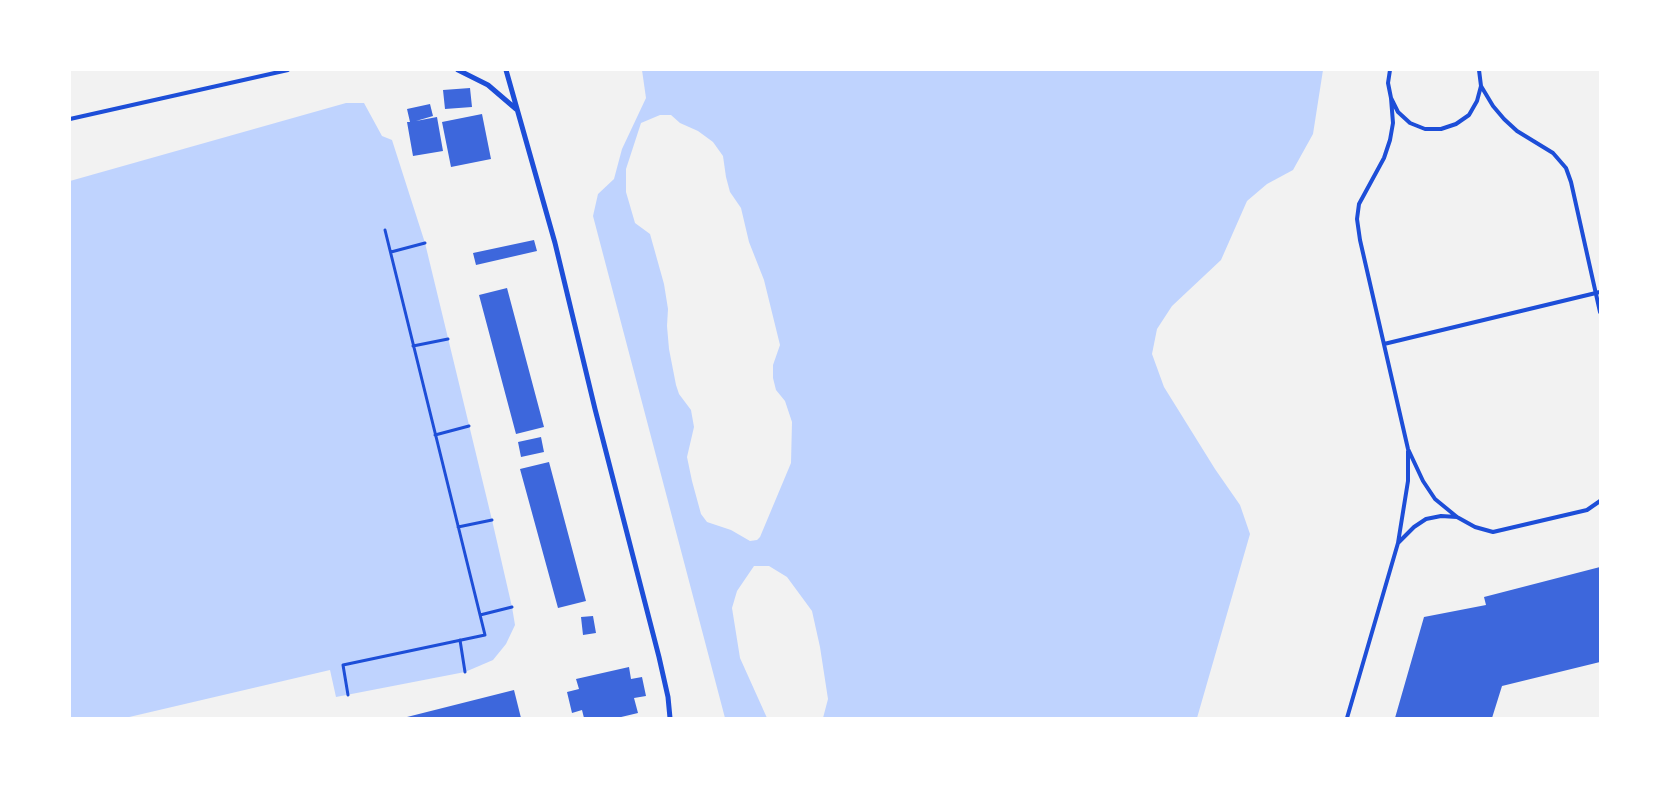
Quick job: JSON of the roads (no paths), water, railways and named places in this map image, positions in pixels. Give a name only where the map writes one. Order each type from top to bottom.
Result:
[{"type":"street","points":[[458,70],[488,85],[516,110]]},
{"type":"street","points":[[506,70],[555,243],[595,409],[657,648],[668,697],[670,718]]},
{"type":"lane","points":[[70,119],[288,70]]},
{"type":"lane","points":[[1390,70],[1388,83],[1392,123],[1390,140],[1384,158],[1359,204],[1357,219],[1360,240],[1408,449],[1423,481],[1435,499],[1457,517],[1475,528],[1494,532],[1587,510],[1600,501]]},
{"type":"lane","points":[[1390,98],[1398,112],[1410,123],[1425,129],[1441,129],[1456,124],[1469,115],[1477,101],[1481,86],[1479,70]]},
{"type":"lane","points":[[1481,86],[1493,106],[1504,119],[1517,131],[1553,153],[1566,168],[1598,292],[1600,312]]},
{"type":"lane","points":[[1384,344],[1598,292]]},
{"type":"lane","points":[[1347,718],[1398,543],[1408,481],[1408,449]]},
{"type":"lane","points":[[1398,543],[1414,527],[1426,519],[1441,516],[1457,517]]},
{"type":"water","points":[[642,70],[1323,70],[1313,134],[1293,170],[1267,184],[1247,201],[1221,260],[1172,306],[1157,329],[1152,354],[1164,387],[1215,469],[1240,505],[1250,534],[1197,718],[823,718],[828,699],[812,611],[787,577],[769,566],[754,566],[737,591],[732,608],[740,658],[767,718],[725,718],[593,216],[598,194],[614,179],[622,149],[646,98]],"holes":[[[660,115],[671,115],[680,123],[698,131],[713,142],[723,156],[730,192],[741,208],[749,242],[764,280],[780,345],[773,365],[773,378],[776,390],[785,401],[792,422],[791,463],[760,537],[757,540],[750,541],[731,530],[707,522],[701,514],[687,457],[694,427],[691,410],[679,394],[676,385],[669,349],[668,309],[664,284],[650,234],[635,223],[626,192],[626,169],[641,123]]]},
{"type":"water","points":[[346,103],[364,103],[382,136],[392,140],[425,243],[492,520],[515,625],[506,644],[493,660],[465,672],[336,697],[330,670],[125,718],[70,718],[70,181]]}]
